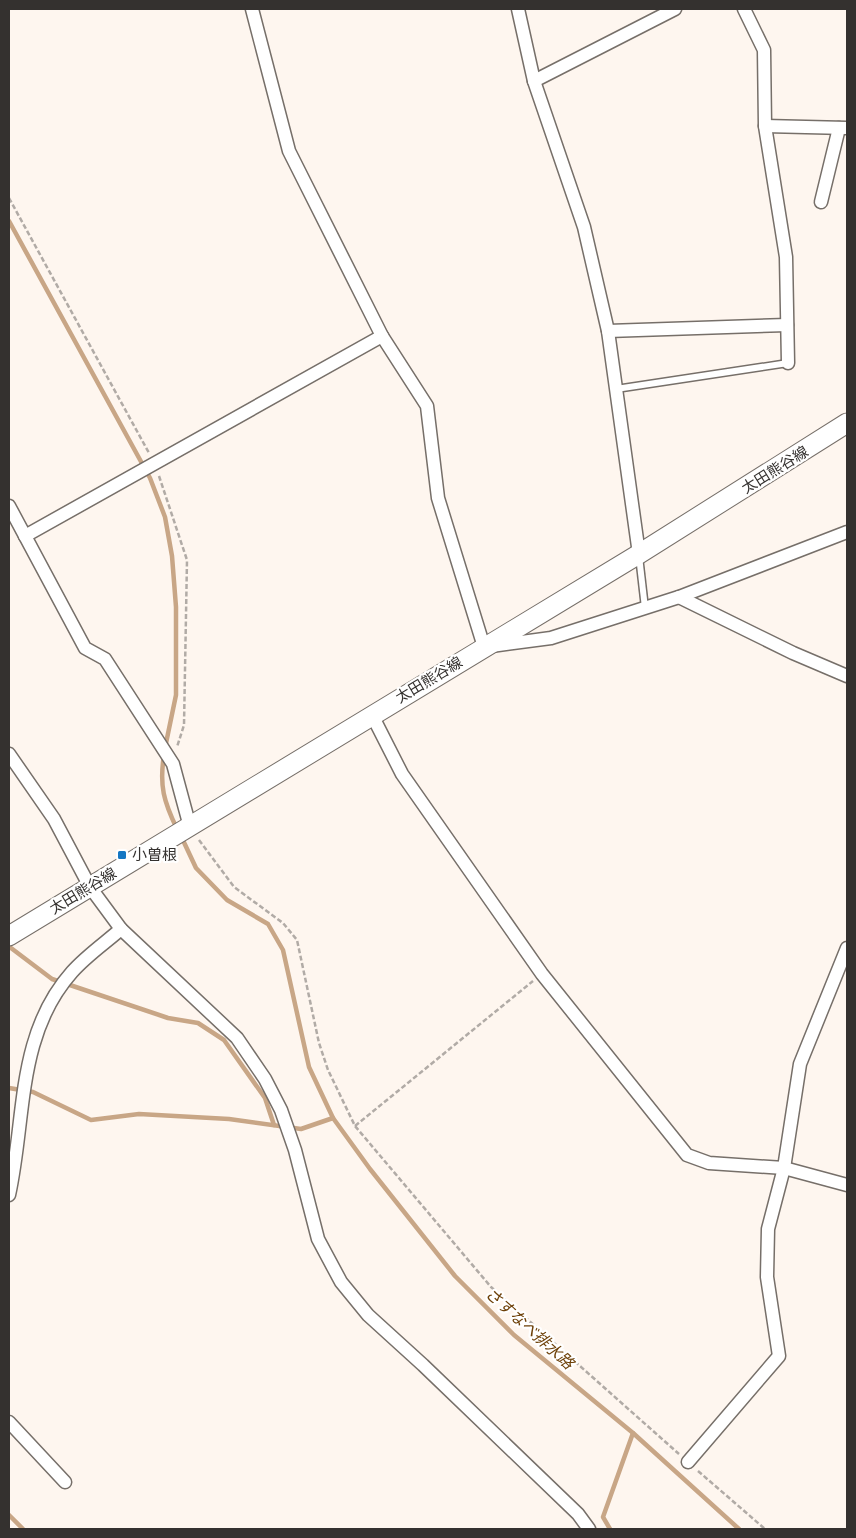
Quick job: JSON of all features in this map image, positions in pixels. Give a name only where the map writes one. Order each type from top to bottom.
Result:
[{"type":"main road","name":"太田熊谷線","points":[[9,936],[639,554],[847,423]]},
{"type":"street","points":[[518,9],[534,81],[584,227],[608,331],[639,554]]},
{"type":"street","points":[[534,81],[676,9]]},
{"type":"street","points":[[744,9],[764,50],[764,126],[786,257],[788,363]]},
{"type":"street","points":[[256,10],[289,151],[382,336],[427,406],[438,498],[484,647],[552,638],[679,597],[847,532]]},
{"type":"street","points":[[764,126],[843,128],[821,202]]},
{"type":"street","points":[[608,331],[787,325]]},
{"type":"street","points":[[25,536],[382,336]]},
{"type":"street","points":[[9,506],[85,648],[105,659],[172,764],[183,831]]},
{"type":"street","points":[[679,597],[793,653],[847,676]]},
{"type":"street","points":[[372,715],[402,774],[542,974],[687,1155],[709,1163],[784,1168],[847,1184]]},
{"type":"street","points":[[9,754],[54,819],[90,887],[121,930],[237,1038],[265,1079],[284,1117],[318,1239],[341,1282],[368,1315],[423,1365],[578,1514],[589,1529]]},
{"type":"street","points":[[9,1195],[22,1099],[32,1044],[48,1007],[69,976],[121,930]]},
{"type":"street","points":[[688,1462],[778,1356],[767,1277],[768,1229],[784,1168],[800,1064],[847,948]]},
{"type":"street","points":[[9,1422],[65,1482]]},
{"type":"lane","points":[[616,390],[788,363]]},
{"type":"lane","points":[[639,554],[645,608]]},
{"type":"path","points":[[183,831],[234,887],[282,923],[296,940],[319,1043],[328,1070],[355,1126],[491,1287],[765,1529]]},
{"type":"path","points":[[355,1126],[542,974]]},
{"type":"waterway","points":[[9,221],[150,478],[165,517],[172,556],[176,607],[176,695],[165,748]]},
{"type":"waterway","points":[[164,755],[162,785],[166,802],[177,829]]},
{"type":"waterway","name":"さすなべ排水路","points":[[181,836],[196,868],[227,900],[268,924],[283,950],[309,1067],[333,1118],[370,1169],[455,1276],[514,1335],[633,1433],[739,1529]]},
{"type":"waterway","points":[[11,948],[52,979],[168,1018],[198,1023],[224,1040],[265,1098],[274,1125]]},
{"type":"waterway","points":[[9,1088],[33,1092],[91,1120],[139,1114],[229,1119],[301,1129],[333,1118]]},
{"type":"waterway","points":[[610,1529],[603,1517],[633,1433]]},
{"type":"waterway","points":[[9,1515],[23,1529]]},
{"type":"place","name":"小曽根","points":[[122,855]]}]
